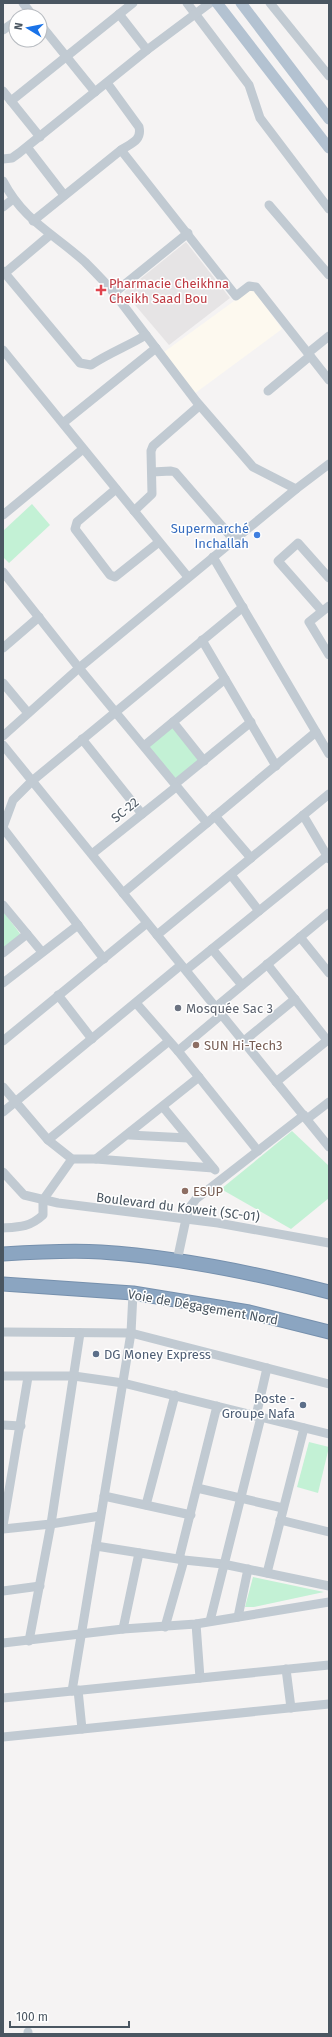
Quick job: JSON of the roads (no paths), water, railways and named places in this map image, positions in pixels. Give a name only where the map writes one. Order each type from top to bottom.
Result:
[{"type":"highway","points":[[3,1247],[54,1251],[101,1252],[177,1262],[256,1274],[329,1292]]},
{"type":"highway","points":[[3,1254],[54,1251]]},
{"type":"highway","name":"Voie de Dégagement Nord","points":[[7,1285],[133,1293],[249,1312],[329,1332]]},
{"type":"main road","points":[[217,3],[329,148]]},
{"type":"main road","points":[[241,3],[329,119]]},
{"type":"street","points":[[11,101],[133,3]]},
{"type":"street","points":[[187,3],[249,85],[260,118],[329,209]]},
{"type":"street","points":[[3,159],[12,158],[27,147],[147,50],[210,3]]},
{"type":"street","points":[[270,3],[329,76]]},
{"type":"street","points":[[119,14],[147,50]]},
{"type":"street","points":[[48,34],[95,92]]},
{"type":"street","points":[[33,221],[121,150],[138,140],[141,133],[139,127],[107,83]]},
{"type":"street","points":[[3,91],[40,137]]},
{"type":"street","points":[[27,147],[64,195]]},
{"type":"street","points":[[121,150],[188,233],[236,296],[249,286],[256,287],[329,380]]},
{"type":"street","points":[[3,181],[13,199],[33,221],[85,262],[114,293],[199,406],[253,467],[296,489]]},
{"type":"street","points":[[3,207],[13,199]]},
{"type":"street","points":[[269,205],[327,269]]},
{"type":"street","points":[[114,293],[188,233]]},
{"type":"street","points":[[50,235],[4,272],[80,363],[91,365],[108,354],[124,349],[146,335]]},
{"type":"street","points":[[268,391],[329,336]]},
{"type":"street","points":[[63,423],[156,348]]},
{"type":"street","points":[[3,350],[188,577]]},
{"type":"street","points":[[134,511],[151,496],[153,490],[151,451],[153,446],[199,406]]},
{"type":"street","points":[[4,513],[83,449]]},
{"type":"street","points":[[3,736],[79,668],[188,577],[329,464]]},
{"type":"street","points":[[152,472],[175,472],[234,540]]},
{"type":"street","points":[[116,489],[78,522],[75,529],[110,575],[115,577],[159,542]]},
{"type":"street","points":[[329,578],[298,543],[278,561],[326,608],[309,622],[329,655]]},
{"type":"street","points":[[213,557],[329,754]]},
{"type":"street","points":[[3,572],[79,668],[207,823]]},
{"type":"street","points":[[104,959],[3,828],[13,800],[32,781],[115,711],[242,607]]},
{"type":"street","points":[[3,648],[39,617]]},
{"type":"street","points":[[202,640],[276,766]]},
{"type":"street","points":[[144,746],[225,679]]},
{"type":"street","points":[[3,683],[28,713]]},
{"type":"street","points":[[173,722],[204,761]]},
{"type":"street","name":"SC-22","points":[[92,854],[251,722]]},
{"type":"street","points":[[123,892],[316,732]]},
{"type":"street","points":[[82,739],[142,814]]},
{"type":"street","points":[[3,745],[329,1147]]},
{"type":"street","points":[[157,935],[329,794]]},
{"type":"street","points":[[3,1112],[136,1003],[184,967],[212,949],[328,857],[303,815]]},
{"type":"street","points":[[215,816],[251,858]]},
{"type":"street","points":[[231,875],[259,911]]},
{"type":"street","points":[[3,905],[42,952]]},
{"type":"street","points":[[178,1051],[219,1011],[242,985],[329,913]]},
{"type":"street","points":[[3,1041],[147,922]]},
{"type":"street","points":[[3,983],[78,925]]},
{"type":"street","points":[[3,953],[27,934]]},
{"type":"street","points":[[300,937],[329,973]]},
{"type":"street","points":[[212,949],[242,985]]},
{"type":"street","points":[[267,964],[328,1040],[276,1082]]},
{"type":"street","points":[[58,995],[92,1039]]},
{"type":"street","points":[[244,1041],[295,999]]},
{"type":"street","points":[[136,1003],[178,1051],[258,1150]]},
{"type":"street","points":[[48,1140],[169,1041]]},
{"type":"street","points":[[96,1159],[129,1135],[199,1077]]},
{"type":"street","points":[[3,1087],[48,1140],[72,1159],[96,1159],[214,1168]]},
{"type":"street","points":[[177,1262],[186,1219],[190,1207],[196,1199],[258,1150],[329,1102]]},
{"type":"street","points":[[163,1106],[223,1179]]},
{"type":"street","points":[[129,1135],[188,1138]]},
{"type":"street","points":[[3,1228],[24,1227],[34,1224],[43,1215],[44,1200],[72,1159]]},
{"type":"street","name":"Boulevard du Koweit (SC-01)","points":[[4,1174],[24,1195],[75,1207],[218,1223],[329,1243]]},
{"type":"street","points":[[82,1729],[75,1690],[81,1635],[131,1333],[133,1293]]},
{"type":"street","points":[[3,1332],[131,1333],[329,1384]]},
{"type":"street","points":[[29,1641],[51,1524],[80,1332]]},
{"type":"street","points":[[210,1621],[258,1416],[267,1368]]},
{"type":"street","points":[[3,1376],[74,1376],[123,1383],[329,1434]]},
{"type":"street","points":[[28,1377],[3,1527],[51,1524],[100,1516]]},
{"type":"street","points":[[146,1505],[174,1395]]},
{"type":"street","points":[[165,1627],[217,1406]]},
{"type":"street","points":[[3,1425],[21,1426]]},
{"type":"street","points":[[267,1573],[304,1428]]},
{"type":"street","points":[[197,1488],[283,1508]]},
{"type":"street","points":[[104,1496],[191,1515]]},
{"type":"street","points":[[280,1520],[329,1532]]},
{"type":"street","points":[[96,1546],[181,1560],[223,1564],[329,1586]]},
{"type":"street","points":[[123,1629],[140,1553]]},
{"type":"street","points":[[238,1617],[248,1569]]},
{"type":"street","points":[[3,1591],[40,1586]]},
{"type":"street","points":[[3,1643],[123,1629],[196,1624],[329,1602]]},
{"type":"street","points":[[196,1624],[200,1678]]},
{"type":"street","points":[[3,1698],[329,1664]]},
{"type":"street","points":[[286,1669],[291,1708]]},
{"type":"street","points":[[3,1737],[329,1704]]},
{"type":"place","name":"Pharmacie Cheikhna Cheikh Saad Bou","points":[[101,290]]},
{"type":"place","name":"Supermarché Inchallah","points":[[257,535]]},
{"type":"place","name":"Mosquée Sac 3","points":[[178,1008]]},
{"type":"place","name":"SUN Hi-Tech3","points":[[196,1045]]},
{"type":"place","name":"ESUP","points":[[185,1191]]},
{"type":"place","name":"DG Money Express","points":[[96,1354]]},
{"type":"place","name":"Poste - Groupe Nafa","points":[[303,1405]]}]
